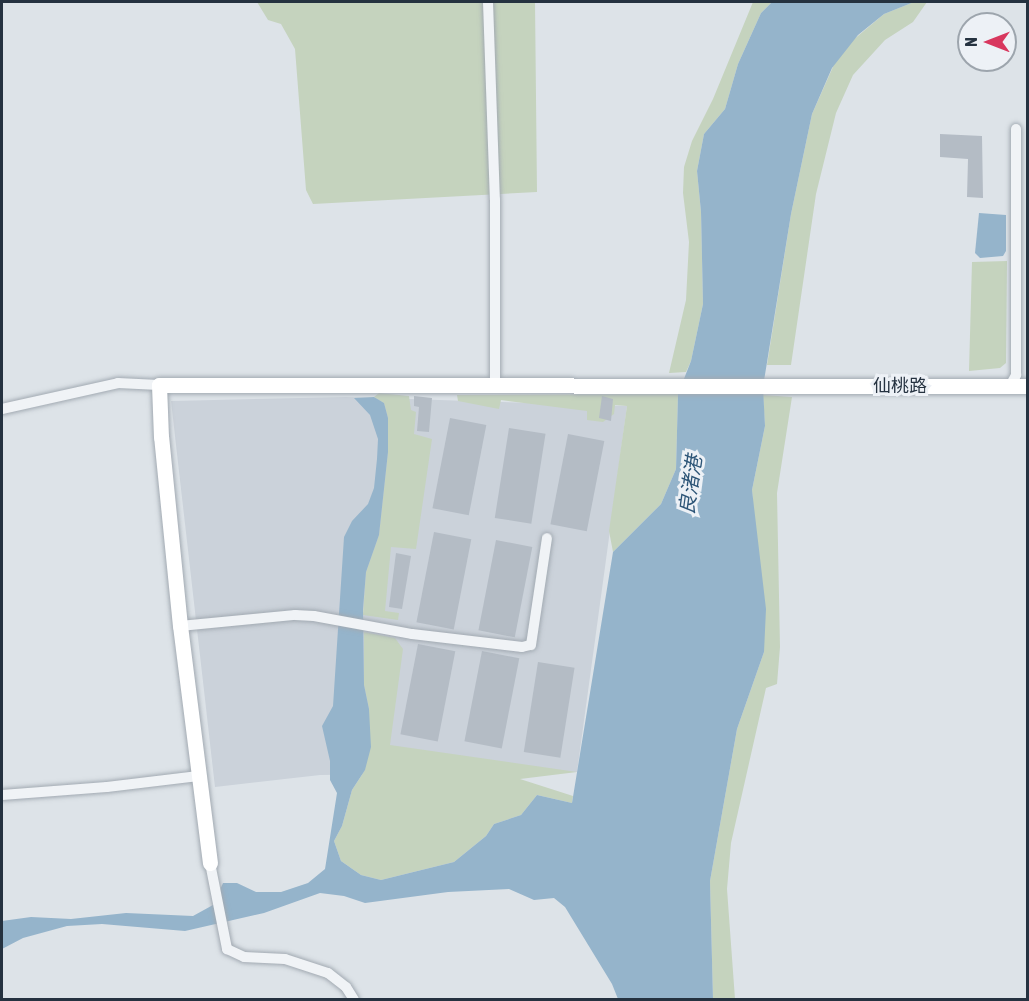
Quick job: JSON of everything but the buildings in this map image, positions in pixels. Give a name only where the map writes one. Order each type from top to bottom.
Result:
[{"type":"street","points":[[488,2],[495,200],[495,386]]},
{"type":"street","points":[[1010,386],[1016,375],[1016,129]]},
{"type":"street","points":[[2,409],[118,383],[159,385],[161,437],[198,776],[210,863],[227,949],[244,957],[285,959],[328,973],[346,987],[354,999]]},
{"type":"street","name":"仙桃路","points":[[159,385],[1028,386]]},
{"type":"street","points":[[180,626],[295,615],[314,616],[495,646],[531,645],[547,538]]},
{"type":"street","points":[[2,795],[107,787],[198,776]]},
{"type":"shaded area","points":[[346,397],[627,406],[577,772],[320,775],[215,787],[171,401]]},
{"type":"green space","points":[[257,2],[535,2],[537,192],[313,204],[306,190],[295,49],[281,24],[268,20]]},
{"type":"green space","points":[[753,2],[772,2],[761,13],[738,64],[725,109],[704,134],[697,171],[701,212],[703,304],[691,361],[686,372],[669,373],[686,300],[689,242],[683,193],[684,167],[692,141],[713,99]]},
{"type":"green space","points":[[914,2],[927,2],[913,22],[885,40],[853,75],[836,113],[816,194],[791,365],[767,365],[791,214],[812,114],[840,51],[884,14]]},
{"type":"green space","points":[[1007,261],[1006,363],[1000,368],[969,371],[972,262]]},
{"type":"green space","points":[[379,393],[409,396],[411,410],[416,412],[414,434],[432,439],[416,549],[391,547],[385,611],[399,613],[398,620],[363,615],[366,572],[379,535],[388,452],[388,418],[384,403],[374,397]]},
{"type":"green space","points":[[678,394],[676,469],[661,504],[613,552],[609,531],[627,406],[615,405],[614,414],[603,422],[587,420],[587,411],[501,400],[499,409],[458,401],[457,395]]},
{"type":"green space","points":[[763,395],[792,397],[777,493],[780,647],[777,684],[766,688],[731,843],[727,889],[735,999],[713,1000],[710,881],[737,729],[764,652],[752,490],[765,426]]},
{"type":"green space","points":[[364,632],[395,638],[403,649],[390,745],[577,772],[520,779],[573,796],[572,803],[537,795],[521,815],[494,824],[486,836],[454,862],[381,880],[361,875],[341,861],[334,841],[342,826],[352,790],[365,770],[369,709],[364,685]]},
{"type":"water","name":"良渚港","points":[[772,2],[914,2],[884,14],[858,35],[832,68],[812,114],[791,214],[763,387],[765,426],[752,490],[766,609],[764,652],[737,729],[710,881],[713,999],[618,999],[612,984],[565,907],[554,898],[534,900],[509,889],[448,892],[365,903],[344,896],[320,893],[264,913],[185,931],[102,924],[67,926],[23,938],[2,949],[2,921],[31,917],[71,919],[126,913],[193,916],[213,905],[223,883],[237,883],[256,892],[281,892],[308,883],[325,869],[337,793],[330,780],[330,761],[322,726],[333,706],[344,537],[352,521],[368,504],[374,488],[377,459],[378,439],[370,415],[354,398],[374,397],[384,403],[388,418],[388,452],[379,535],[366,572],[363,609],[364,685],[369,709],[371,747],[365,770],[352,790],[342,826],[334,841],[341,861],[361,875],[381,880],[454,862],[486,836],[494,824],[521,815],[537,795],[572,803],[613,552],[661,504],[676,469],[678,394],[691,361],[703,304],[701,212],[697,171],[704,134],[725,109],[738,64],[761,13]]},
{"type":"water","points":[[979,213],[1006,215],[1006,251],[1003,256],[980,258],[975,253]]}]
